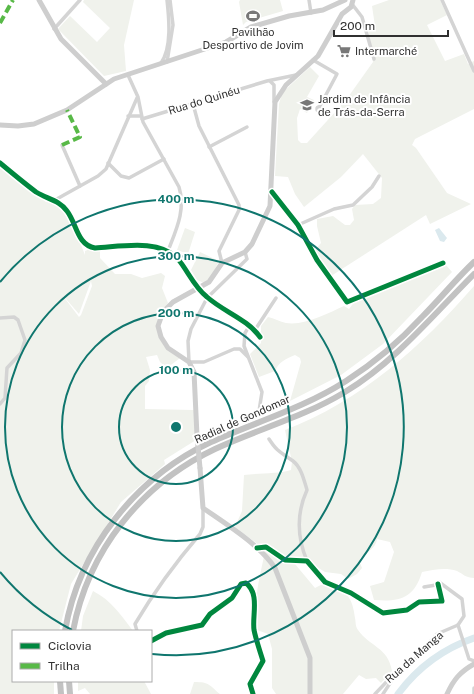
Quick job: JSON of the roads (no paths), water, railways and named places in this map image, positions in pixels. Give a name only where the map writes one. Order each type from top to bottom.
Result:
[{"type":"highway","name":"Radial de Gondomar","points":[[65,630],[76,588],[92,555],[113,521],[145,486],[188,455],[210,443],[314,398],[362,370],[401,338],[474,262]]},
{"type":"highway","name":"Radial de Gondomar","points":[[73,630],[77,610],[102,550],[120,524],[150,492],[190,462],[215,449],[318,408],[365,380],[395,356],[417,335],[474,274]]},
{"type":"highway","points":[[60,682],[61,694]]},
{"type":"highway","points":[[69,682],[70,694]]},
{"type":"main road","points":[[39,0],[54,29],[62,40],[106,84]]},
{"type":"main road","points":[[0,125],[18,126],[41,121],[67,110],[106,84],[168,61],[226,42],[251,27],[289,16],[311,13],[335,5],[344,0],[350,4]]},
{"type":"main road","points":[[335,5],[350,4]]},
{"type":"main road","points":[[310,694],[310,658],[306,643],[275,568],[269,559],[257,548],[203,508],[197,436],[194,372],[189,362],[168,348],[161,337],[158,326],[163,312],[173,302],[208,282],[222,263],[245,252],[255,238],[270,206],[272,192],[274,108],[279,95],[322,51],[342,14],[350,4]]},
{"type":"main road","points":[[447,694],[453,680],[474,662]]},
{"type":"street","points":[[54,29],[80,0]]},
{"type":"street","points":[[160,64],[165,53],[170,23],[166,0]]},
{"type":"street","points":[[168,61],[173,25],[170,0]]},
{"type":"street","points":[[308,0],[311,13]]},
{"type":"street","points":[[442,0],[474,71]]},
{"type":"street","points":[[350,4],[362,17],[374,59]]},
{"type":"street","points":[[170,51],[173,57],[180,58]]},
{"type":"street","points":[[165,53],[168,61]]},
{"type":"street","points":[[313,60],[337,74],[320,106]]},
{"type":"street","name":"Rua do Quinéu","points":[[128,116],[141,118],[299,73]]},
{"type":"street","points":[[128,75],[138,97],[141,118],[178,187],[182,203],[181,217],[168,251]]},
{"type":"street","points":[[267,81],[273,83],[274,108]]},
{"type":"street","points":[[274,90],[276,95],[279,95]]},
{"type":"street","points":[[55,200],[98,176],[106,169],[128,116],[138,97]]},
{"type":"street","points":[[193,104],[209,147],[239,205],[239,210],[219,251],[222,263]]},
{"type":"street","points":[[209,147],[247,127]]},
{"type":"street","points":[[62,145],[80,186]]},
{"type":"street","points":[[108,164],[121,176],[129,178],[164,159]]},
{"type":"street","points":[[0,163],[34,191],[55,200],[68,212],[82,242],[88,247],[152,246],[168,251],[177,257],[207,298],[250,325],[260,337]]},
{"type":"street","points":[[298,224],[334,209],[352,204],[372,187],[379,176]]},
{"type":"street","points":[[272,192],[298,224],[316,260],[347,302],[443,263]]},
{"type":"street","points":[[245,252],[247,259],[207,298],[188,341],[189,362],[204,362],[234,349],[240,349],[248,357]]},
{"type":"street","points":[[255,330],[276,298]]},
{"type":"street","points":[[0,318],[14,317],[18,320],[25,340],[21,353],[7,368],[5,398],[0,404]]},
{"type":"street","points":[[250,325],[245,333],[244,346],[262,392],[259,411]]},
{"type":"street","points":[[269,439],[277,451],[293,461],[299,469],[307,490],[301,506],[299,534],[301,546],[307,561],[325,582],[351,593],[383,613],[407,610],[419,602],[442,601],[438,584]]},
{"type":"street","points":[[137,630],[135,624],[152,596],[169,571],[200,534],[203,527],[203,508]]},
{"type":"street","points":[[257,548],[266,547],[285,560],[307,561]]},
{"type":"street","points":[[424,587],[438,584],[439,582],[446,585],[462,599],[464,616],[458,625],[469,659],[474,662]]},
{"type":"street","points":[[152,640],[166,633],[202,625],[210,614],[232,598],[240,584],[246,583],[252,587],[254,599],[254,632],[262,661],[250,684],[253,694]]},
{"type":"street","name":"Rua da Manga","points":[[375,694],[376,691],[398,672],[411,663],[437,634],[458,625]]},
{"type":"street","points":[[383,694],[398,672]]},
{"type":"street","points":[[474,688],[474,694]]},
{"type":"waterway","points":[[398,694],[422,667],[441,653],[462,642],[474,638]]},
{"type":"place","name":"Pavilhão Desportivo de Jovim","points":[[253,16]]},
{"type":"place","name":"Intermarché","points":[[344,51]]},
{"type":"place","name":"Jardim de Infância de Trás-da-Serra","points":[[307,105]]}]
